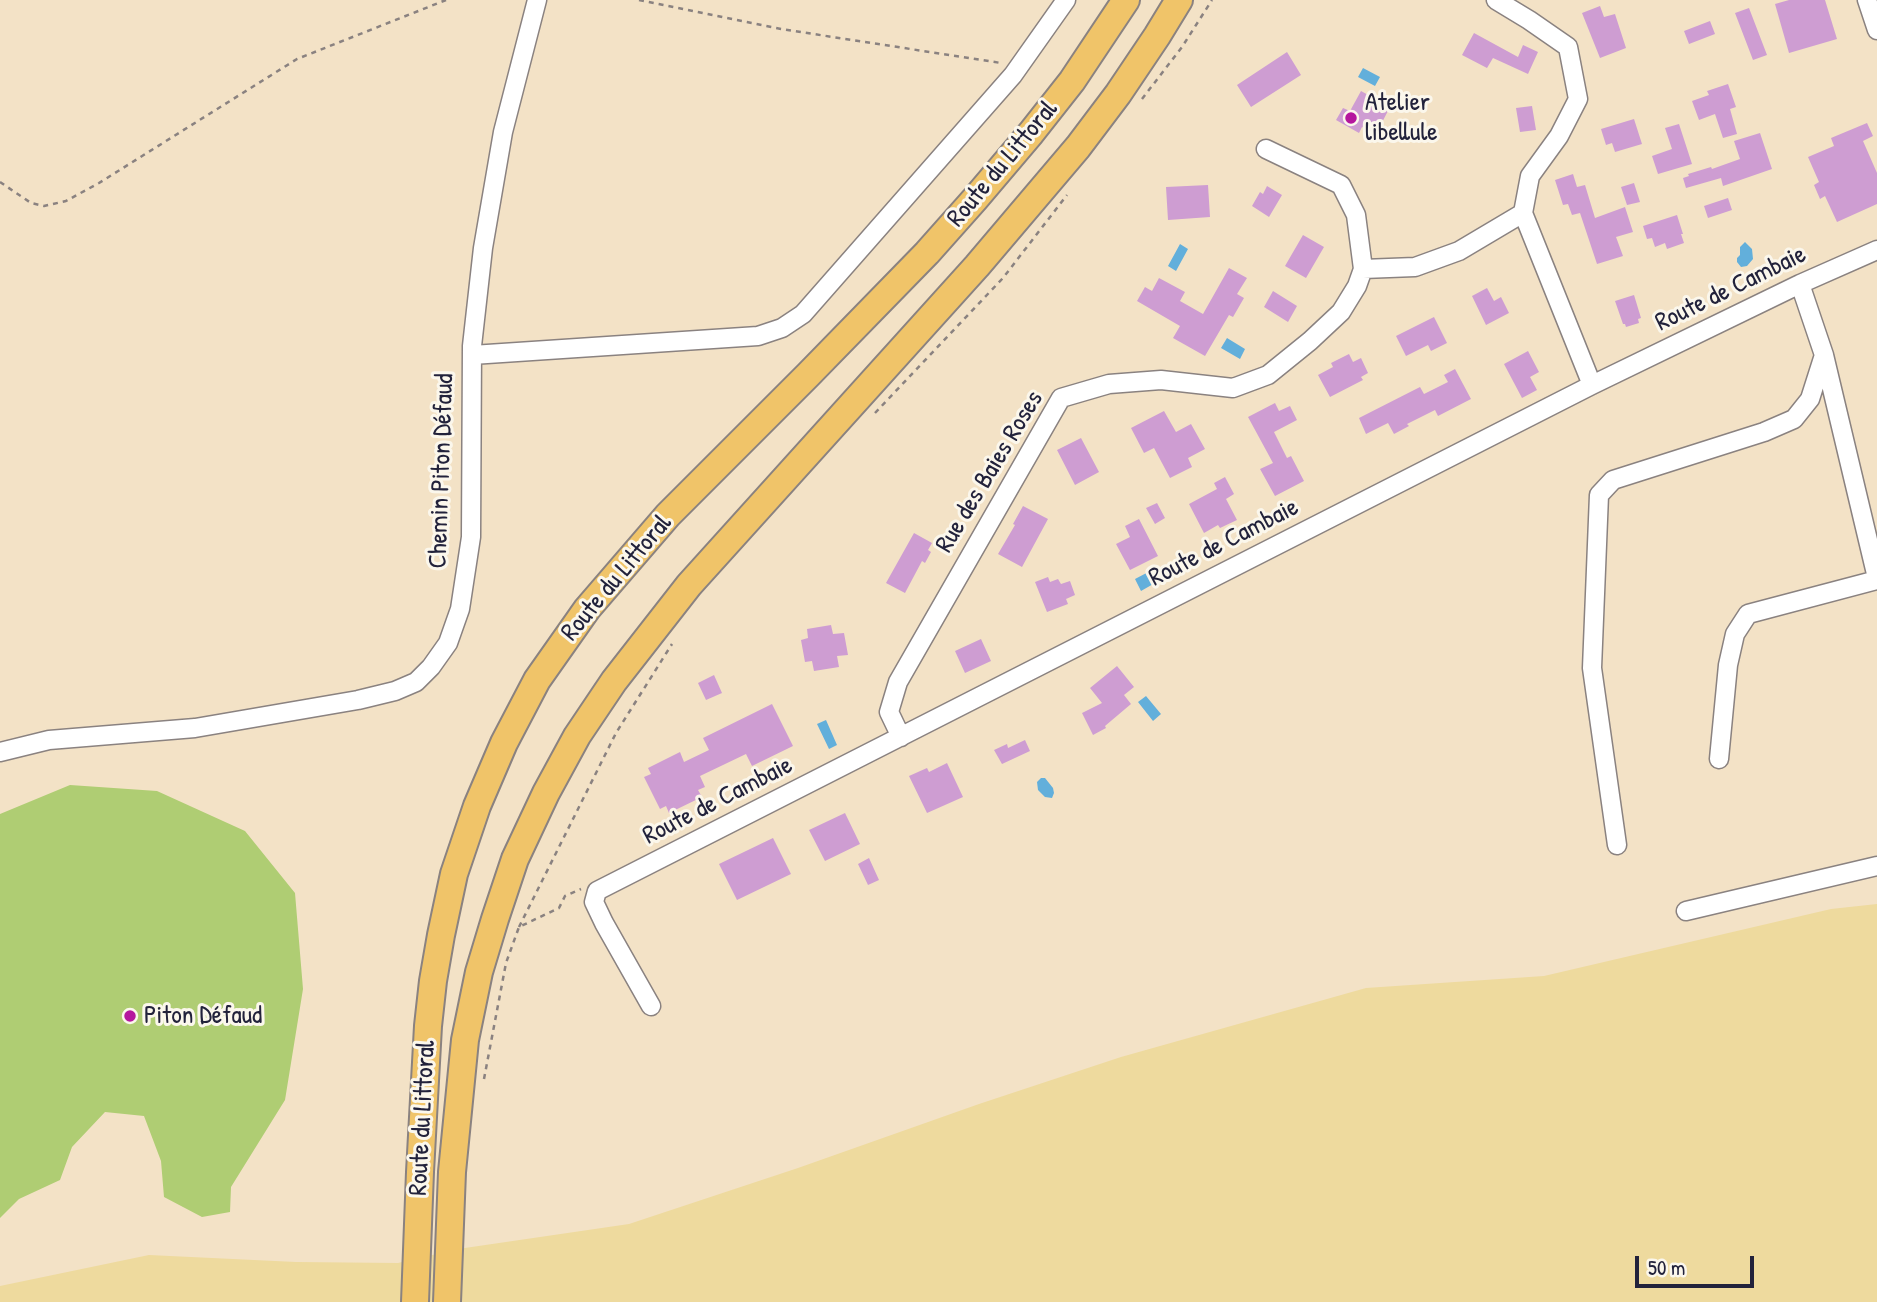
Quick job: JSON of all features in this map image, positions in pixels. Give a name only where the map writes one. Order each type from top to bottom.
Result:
[{"type":"highway","name":"Route du Littoral","points":[[415,1302],[419,1172],[433,981],[454,874],[477,806],[504,743],[537,680],[587,609],[668,515],[927,253],[975,199],[1072,81],[1126,0]]},
{"type":"highway","name":"Route du Littoral","points":[[447,1302],[452,1172],[465,1040],[479,972],[515,859],[577,736],[622,670],[689,585],[1020,217],[1078,147],[1149,48],[1178,0]]},
{"type":"street","name":"Chemin Piton Défaud","points":[[0,751],[49,740],[209,726],[358,700],[395,691],[416,682],[431,667],[448,643],[460,609],[471,537],[472,355],[483,248],[503,132],[537,0]]},
{"type":"street","points":[[472,355],[758,336],[782,328],[803,314],[1019,66],[1066,0]]},
{"type":"street","points":[[1496,0],[1568,47],[1578,99],[1559,136],[1530,176],[1523,213],[1592,385]]},
{"type":"street","points":[[1266,149],[1341,185],[1356,215],[1363,269],[1415,267],[1459,251],[1523,213]]},
{"type":"street","name":"Route de Cambaie","points":[[597,891],[1592,385],[1800,284],[1877,250]]},
{"type":"street","name":"Rue des Baies Roses","points":[[901,737],[890,712],[898,682],[1061,398],[1109,384],[1161,380],[1233,388],[1268,375],[1341,312],[1357,286],[1363,269]]},
{"type":"street","points":[[1719,759],[1728,665],[1735,634],[1748,614],[1877,579],[1824,355],[1800,284]]},
{"type":"street","points":[[1617,845],[1591,667],[1599,495],[1613,480],[1764,432],[1794,419],[1810,399],[1824,355]]},
{"type":"street","points":[[1686,911],[1877,866]]},
{"type":"street","points":[[597,891],[594,902],[651,1006]]},
{"type":"path","points":[[0,181],[31,203],[44,206],[66,201],[297,59],[446,0]]},
{"type":"path","points":[[639,0],[781,29],[1019,66]]},
{"type":"path","points":[[1139,102],[1182,47],[1212,0]]},
{"type":"path","points":[[869,419],[1003,278],[1071,190]]},
{"type":"path","points":[[484,1081],[503,974],[519,927],[617,733],[677,634]]},
{"type":"path","points":[[519,927],[559,908],[565,896],[584,887],[597,891]]},
{"type":"green space","name":"Piton Défaud","points":[[70,785],[157,791],[245,831],[295,893],[303,989],[285,1100],[231,1187],[230,1212],[202,1217],[164,1197],[161,1161],[144,1116],[105,1112],[72,1147],[60,1180],[19,1199],[0,1218],[0,814]]},
{"type":"sand","points":[[1877,904],[1877,1302],[0,1302],[0,1286],[149,1255],[296,1262],[398,1263],[458,1249],[629,1224],[1121,1057],[1366,988],[1544,976],[1831,909]]},
{"type":"water","points":[[1363,68],[1380,77],[1375,86],[1358,77]]},
{"type":"water","points":[[1745,242],[1752,249],[1753,259],[1747,266],[1741,267],[1737,258],[1740,255],[1740,247]]},
{"type":"water","points":[[1180,244],[1188,249],[1176,271],[1168,266]]},
{"type":"water","points":[[1227,338],[1245,349],[1240,359],[1221,348]]},
{"type":"water","points":[[1156,568],[1162,579],[1141,591],[1135,579]]},
{"type":"water","points":[[1146,696],[1161,714],[1153,721],[1138,702]]},
{"type":"water","points":[[826,720],[837,745],[829,749],[817,724]]},
{"type":"water","points":[[1045,778],[1053,788],[1052,798],[1045,797],[1038,790],[1037,782]]},
{"type":"building","points":[[1789,0],[1825,0],[1837,39],[1789,53],[1775,4]]},
{"type":"building","points":[[1600,6],[1604,17],[1615,14],[1626,48],[1600,58],[1582,13]]},
{"type":"building","points":[[1749,8],[1767,55],[1753,60],[1735,13]]},
{"type":"building","points":[[1710,21],[1715,34],[1689,44],[1684,31]]},
{"type":"building","points":[[1474,33],[1518,57],[1523,45],[1538,52],[1528,74],[1493,58],[1487,68],[1462,55]]},
{"type":"building","points":[[1287,52],[1301,75],[1251,107],[1237,85]]},
{"type":"building","points":[[1728,84],[1736,107],[1730,109],[1737,134],[1723,138],[1715,114],[1699,120],[1692,101],[1709,95],[1707,91]]},
{"type":"building","points":[[1361,91],[1390,107],[1376,134],[1362,127],[1359,133],[1336,120],[1343,108],[1350,111]]},
{"type":"building","points":[[1532,106],[1536,130],[1520,132],[1516,108]]},
{"type":"building","points":[[1634,119],[1642,144],[1615,152],[1612,143],[1606,145],[1601,129]]},
{"type":"building","points":[[1867,123],[1873,136],[1863,141],[1877,173],[1877,204],[1837,222],[1825,196],[1820,199],[1814,185],[1819,182],[1808,157],[1834,146],[1831,138]]},
{"type":"building","points":[[1679,124],[1692,164],[1658,174],[1652,156],[1672,149],[1665,128]]},
{"type":"building","points":[[1760,133],[1772,169],[1723,186],[1721,178],[1686,188],[1683,178],[1689,176],[1688,174],[1740,159],[1734,141]]},
{"type":"building","points":[[1573,174],[1577,187],[1585,185],[1595,218],[1625,207],[1633,232],[1616,237],[1623,256],[1597,264],[1580,213],[1572,215],[1568,204],[1563,205],[1555,180]]},
{"type":"building","points":[[1634,183],[1640,202],[1627,205],[1621,187]]},
{"type":"building","points":[[1208,185],[1210,217],[1168,220],[1166,187]]},
{"type":"building","points":[[1267,186],[1282,195],[1269,217],[1252,206]]},
{"type":"building","points":[[1728,198],[1732,210],[1708,218],[1704,206]]},
{"type":"building","points":[[1677,215],[1684,243],[1667,249],[1665,243],[1655,247],[1652,238],[1647,239],[1643,226]]},
{"type":"building","points":[[1303,235],[1324,247],[1306,278],[1285,266]]},
{"type":"building","points":[[1229,268],[1247,278],[1237,294],[1244,298],[1233,317],[1229,315],[1205,356],[1173,338],[1180,326],[1137,301],[1145,287],[1152,291],[1159,278],[1185,292],[1180,301],[1203,314]]},
{"type":"building","points":[[1487,288],[1494,301],[1501,297],[1509,313],[1486,325],[1472,296]]},
{"type":"building","points":[[1273,291],[1297,306],[1288,322],[1264,307]]},
{"type":"building","points":[[1634,295],[1641,318],[1638,319],[1639,323],[1626,327],[1615,301]]},
{"type":"building","points":[[1434,317],[1447,343],[1431,351],[1428,345],[1406,356],[1396,336]]},
{"type":"building","points":[[1528,351],[1539,372],[1530,377],[1537,390],[1522,398],[1504,364]]},
{"type":"building","points":[[1349,354],[1353,362],[1361,358],[1368,373],[1361,377],[1363,380],[1330,397],[1318,375],[1333,367],[1331,363]]},
{"type":"building","points":[[1455,369],[1471,399],[1438,416],[1435,410],[1394,434],[1388,423],[1366,434],[1359,418],[1420,387],[1424,394],[1448,382],[1444,375]]},
{"type":"building","points":[[1275,403],[1279,411],[1290,406],[1297,420],[1274,432],[1287,458],[1291,456],[1304,481],[1275,496],[1260,469],[1273,463],[1248,417]]},
{"type":"building","points":[[1164,411],[1176,432],[1191,424],[1205,449],[1188,458],[1192,467],[1170,478],[1154,448],[1144,453],[1131,428]]},
{"type":"building","points":[[1081,438],[1099,472],[1075,485],[1057,450]]},
{"type":"building","points":[[1225,477],[1234,494],[1226,499],[1237,520],[1220,528],[1218,525],[1204,533],[1189,504],[1217,489],[1214,483]]},
{"type":"building","points":[[1157,503],[1165,518],[1155,524],[1146,508]]},
{"type":"building","points":[[1023,506],[1048,519],[1022,567],[998,554]]},
{"type":"building","points":[[1139,519],[1158,556],[1130,570],[1116,544],[1130,537],[1125,526]]},
{"type":"building","points":[[914,533],[932,543],[928,550],[931,552],[925,563],[922,561],[905,593],[886,583]]},
{"type":"building","points":[[1048,577],[1050,582],[1058,579],[1061,584],[1070,581],[1075,595],[1066,599],[1068,604],[1047,612],[1035,582]]},
{"type":"building","points":[[831,625],[833,634],[844,633],[848,655],[837,656],[839,667],[814,671],[812,661],[805,662],[801,640],[808,638],[807,629]]},
{"type":"building","points":[[981,639],[991,661],[965,673],[955,651]]},
{"type":"building","points":[[1117,666],[1134,687],[1124,695],[1131,704],[1105,726],[1106,728],[1093,735],[1082,713],[1102,703],[1090,688]]},
{"type":"building","points":[[714,675],[722,693],[706,700],[698,683]]},
{"type":"building","points":[[772,704],[793,746],[752,766],[746,754],[700,776],[705,787],[698,790],[702,797],[669,813],[666,806],[660,809],[644,777],[651,774],[648,768],[680,752],[684,762],[709,750],[703,738]]},
{"type":"building","points":[[1025,740],[1030,751],[1002,764],[994,750],[1007,744],[1008,748]]},
{"type":"building","points":[[947,763],[963,797],[927,813],[909,776],[927,768],[929,772]]},
{"type":"building","points":[[845,813],[860,844],[825,861],[809,830]]},
{"type":"building","points":[[773,838],[791,874],[737,900],[719,864]]},
{"type":"building","points":[[869,858],[879,880],[868,885],[858,864]]},
{"type":"place","name":"Atelier libellule","points":[[1351,118]]},
{"type":"place","name":"Piton Défaud","points":[[130,1016]]}]
